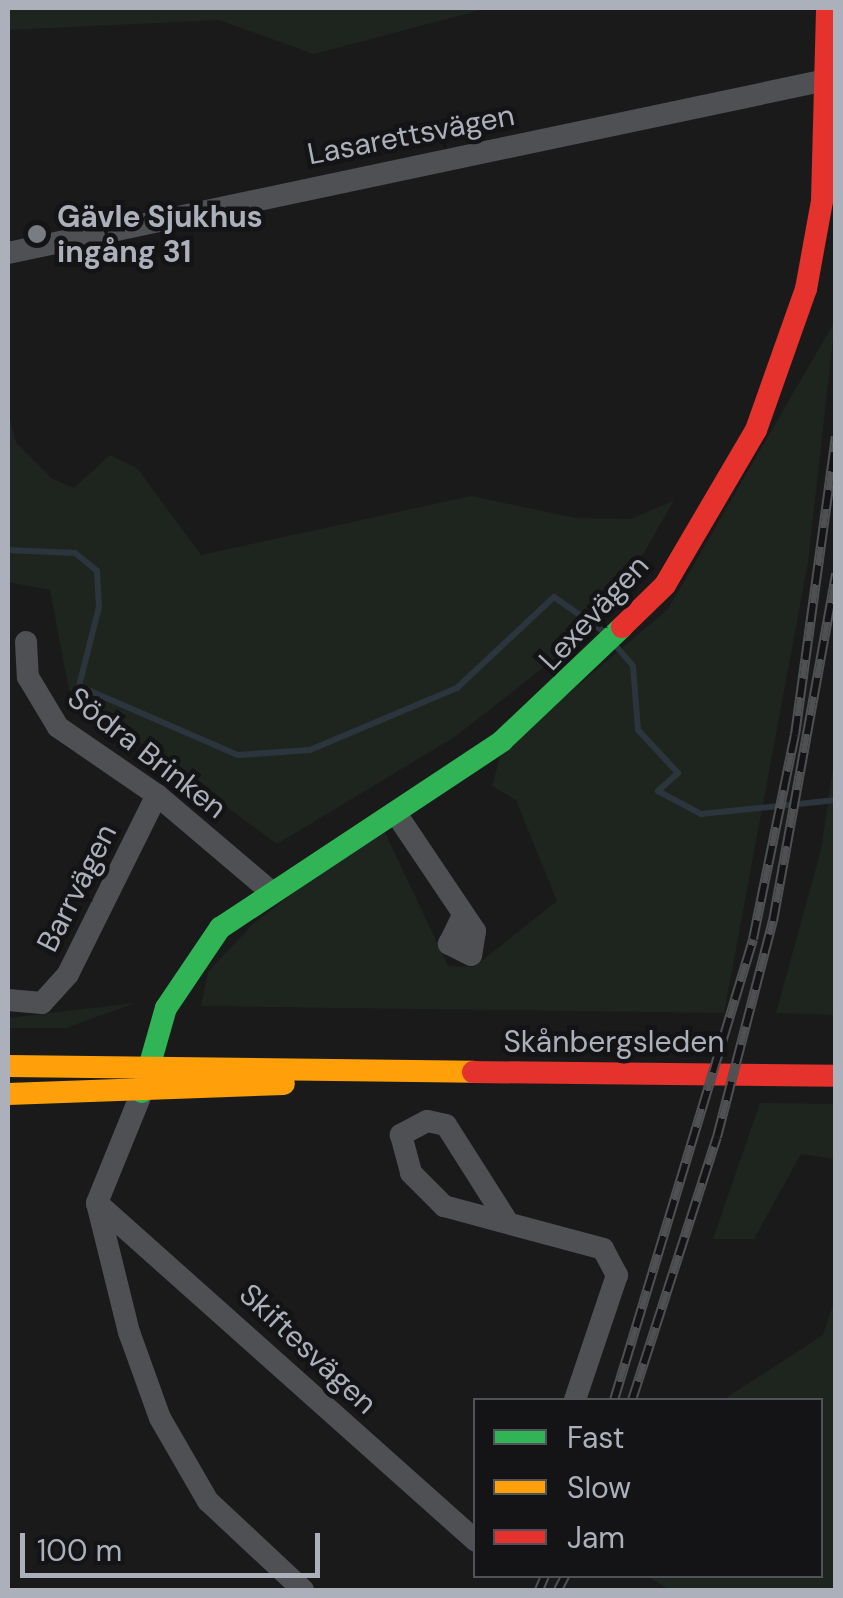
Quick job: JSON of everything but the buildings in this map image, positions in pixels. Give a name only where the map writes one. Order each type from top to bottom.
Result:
[{"type":"street","name":"Lexevägen","points":[[142,1092],[146,1063],[185,972],[268,890],[396,816],[593,664],[634,622],[756,430],[789,340],[822,201],[828,8]]},
{"type":"street","name":"Lasarettsvägen","points":[[8,253],[826,80]]},
{"type":"street","name":"Södra Brinken","points":[[26,642],[28,677],[58,727],[157,794],[268,890]]},
{"type":"street","name":"Barrvägen","points":[[8,1000],[42,1003],[68,974],[157,794]]},
{"type":"street","points":[[396,816],[462,918]]},
{"type":"street","name":"Skånbergsleden","points":[[8,1066],[146,1063],[392,1072],[836,1076]]},
{"type":"street","name":"Skånbergsleden","points":[[8,1094],[142,1092],[392,1072]]},
{"type":"street","points":[[142,1092],[97,1203],[102,1250],[174,1447],[208,1502],[303,1590]]},
{"type":"street","points":[[505,1218],[446,1125],[426,1121],[401,1134],[410,1173],[444,1206],[505,1218],[603,1249],[617,1275],[576,1398]]},
{"type":"street","name":"Skiftesvägen","points":[[97,1203],[473,1538]]},
{"type":"shaded area","points":[[8,8],[488,8],[314,54],[219,20],[8,30]]},
{"type":"shaded area","points":[[835,321],[808,562],[724,1013],[201,1006],[208,972],[254,923],[382,826],[448,966],[474,967],[557,901],[516,800],[492,786],[502,750],[668,609]]},
{"type":"shaded area","points":[[8,410],[16,443],[51,478],[74,488],[110,455],[137,468],[201,555],[471,496],[576,518],[632,519],[674,500],[633,572],[568,648],[456,736],[277,844],[69,690],[50,590],[8,582]]},
{"type":"shaded area","points":[[835,754],[835,1015],[776,1013],[821,850]]},
{"type":"shaded area","points":[[135,1003],[66,1028],[8,1028],[8,1018]]},
{"type":"shaded area","points":[[760,1103],[835,1104],[835,1159],[801,1154],[754,1239],[713,1239]]},
{"type":"shaded area","points":[[835,1298],[835,1590],[670,1590],[650,1578],[823,1578],[823,1398],[726,1398],[823,1335]]},
{"type":"waterway","points":[[8,550],[75,553],[97,571],[99,607],[79,686],[238,755],[310,750],[457,688],[554,597],[603,631]]},
{"type":"waterway","points":[[614,644],[633,666],[638,730],[678,773],[658,791],[701,814],[836,800]]},
{"type":"railway","points":[[615,1398],[753,939],[795,735],[836,437]]},
{"type":"railway","points":[[633,1398],[717,1137],[773,921],[836,574]]},
{"type":"railway","points":[[539,1590],[544,1578]]},
{"type":"railway","points":[[558,1590],[564,1578]]},
{"type":"traffic: fast","points":[[142,1092],[166,1008],[220,928],[502,741],[622,627]]},
{"type":"traffic: slow","points":[[8,1066],[473,1072]]},
{"type":"traffic: slow","points":[[8,1094],[284,1084]]},
{"type":"traffic: jam","points":[[622,627],[665,585],[756,430],[806,289],[822,201],[827,8]]},
{"type":"traffic: jam","points":[[473,1072],[836,1076]]},
{"type":"place","name":"Gävle Sjukhus ingång 31","points":[[37,234]]}]
